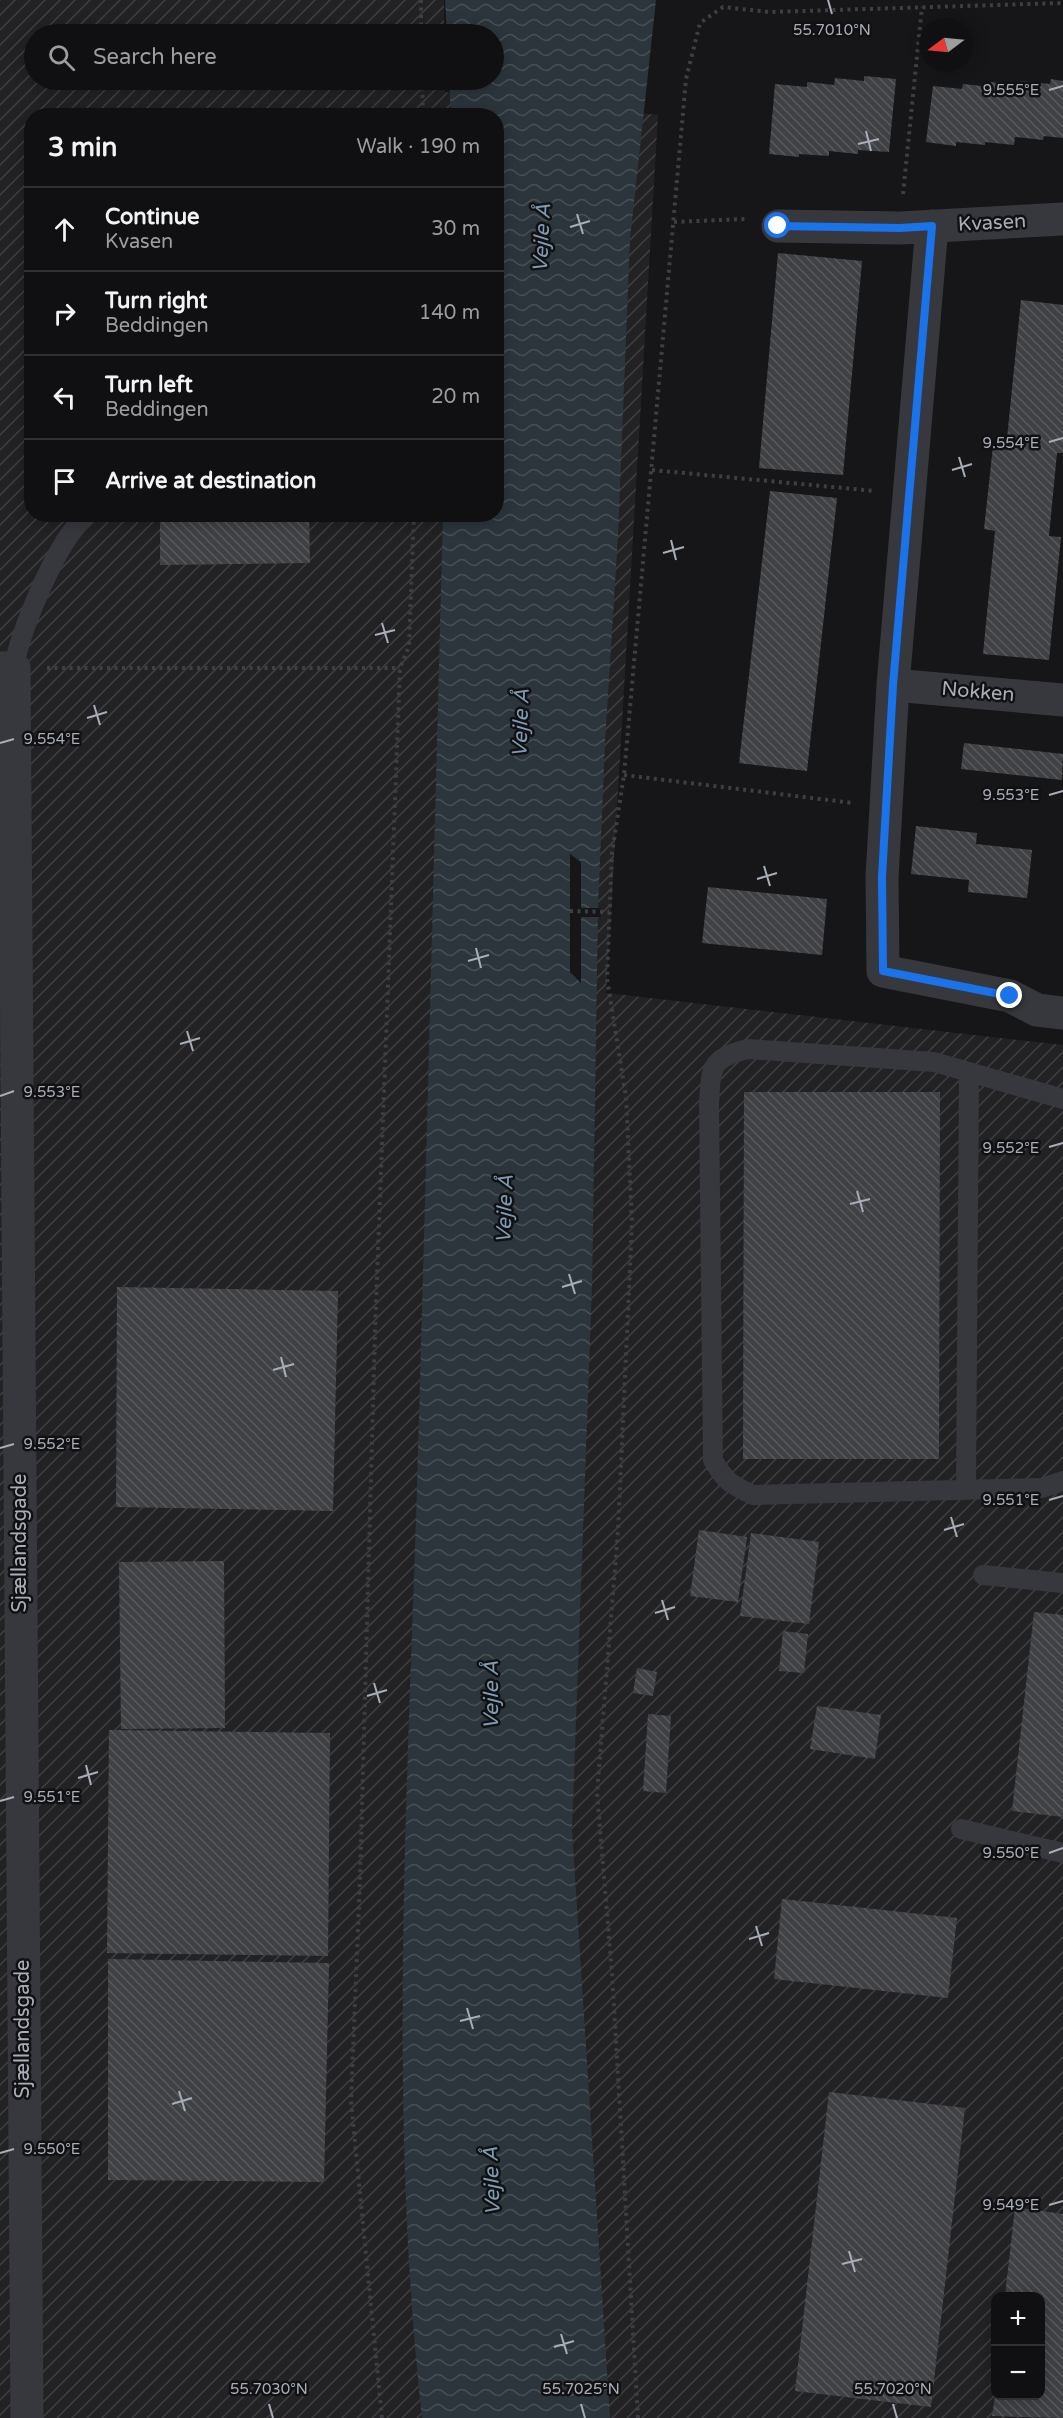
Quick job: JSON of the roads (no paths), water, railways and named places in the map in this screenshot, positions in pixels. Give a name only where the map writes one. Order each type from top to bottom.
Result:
[{"type":"street","name":"Kvasen","points":[[778,226],[900,228],[1063,219]]},
{"type":"street","points":[[932,226],[893,685],[882,877],[883,971],[1010,996],[1037,1010],[1063,1013]]},
{"type":"street","name":"Sjællandsgade","points":[[7,668],[10,1664],[27,2418]]},
{"type":"street","name":"Nokken","points":[[893,685],[1063,700]]},
{"type":"lane","points":[[7,668],[47,578],[66,540],[80,522]]},
{"type":"lane","points":[[1063,1099],[934,1062],[748,1049],[722,1058],[711,1072],[709,1105],[713,1460],[723,1477],[735,1487],[753,1495],[1042,1488],[1063,1481]]},
{"type":"lane","points":[[966,1490],[969,1072]]},
{"type":"lane","points":[[983,1575],[1063,1583]]},
{"type":"lane","points":[[961,1829],[1063,1852]]},
{"type":"water","name":"Vejle Å","points":[[445,0],[656,0],[630,239],[618,536],[605,742],[598,908],[592,1286],[572,1830],[610,2418],[422,2418],[412,2306],[403,2082],[403,1969],[443,522],[504,522],[504,108],[451,108],[450,90],[504,90],[504,24],[446,24]]}]
